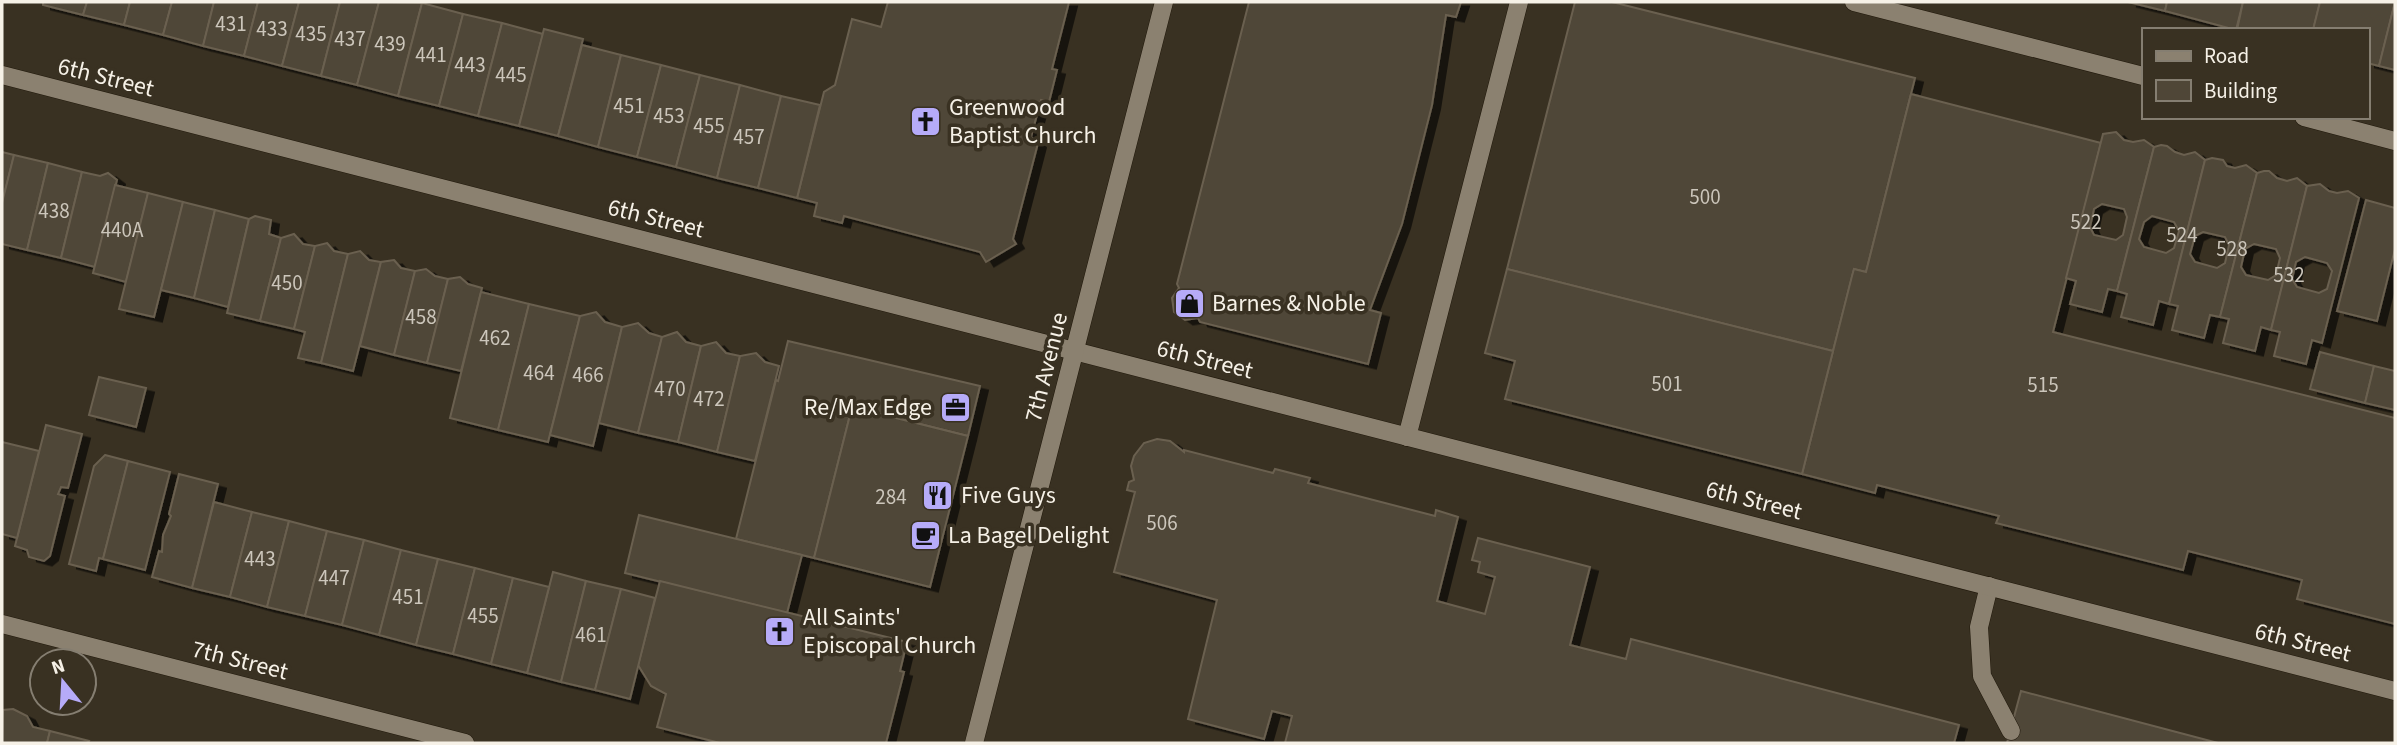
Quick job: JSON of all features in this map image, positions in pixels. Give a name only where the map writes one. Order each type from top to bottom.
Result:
[{"type":"street","name":"7th Avenue","points":[[974,743],[1164,2]]},
{"type":"street","points":[[1407,436],[1519,2]]},
{"type":"street","points":[[1854,2],[2142,76]]},
{"type":"street","name":"6th Street","points":[[2,75],[2395,691]]},
{"type":"street","points":[[2312,119],[2395,141]]},
{"type":"street","points":[[1989,586],[1979,627],[1982,677],[2011,731]]},
{"type":"street","name":"7th Street","points":[[2,624],[466,743]]},
{"type":"building","points":[[43,2],[87,2],[83,15],[43,5]]},
{"type":"building","points":[[87,2],[130,2],[124,25],[83,15]]},
{"type":"building","points":[[130,2],[172,2],[163,35],[124,25]]},
{"type":"building","points":[[172,2],[214,2],[203,46],[163,35]]},
{"type":"building","points":[[214,2],[258,2],[244,56],[203,46]]},
{"type":"building","points":[[258,2],[299,2],[282,66],[244,56]]},
{"type":"building","points":[[299,2],[340,2],[321,76],[282,66]]},
{"type":"building","points":[[340,2],[379,2],[357,85],[321,76]]},
{"type":"building","points":[[379,2],[422,3],[398,96],[357,85]]},
{"type":"building","name":"Greenwood Baptist Church","points":[[888,2],[1069,2],[1052,69],[1057,70],[1049,102],[1041,100],[1031,137],[1038,143],[1013,239],[1016,244],[986,262],[980,252],[844,216],[842,223],[814,216],[817,203],[797,198],[824,92],[835,85],[852,19],[881,27]]},
{"type":"building","points":[[1249,2],[1461,2],[1456,17],[1446,15],[1432,105],[1402,224],[1370,310],[1381,313],[1368,364],[1200,322],[1198,318],[1185,320],[1174,312],[1172,298],[1179,288],[1177,284]]},
{"type":"building","points":[[1575,2],[1612,2],[1915,78],[1866,272],[1854,269],[1833,351],[1507,269]]},
{"type":"building","points":[[2128,2],[2167,2],[2165,11]]},
{"type":"building","points":[[2167,2],[2243,2],[2236,28],[2165,11]]},
{"type":"building","points":[[2243,2],[2320,2],[2314,28],[2237,28]]},
{"type":"building","points":[[2320,2],[2395,2],[2379,66],[2369,64],[2369,28],[2314,28]]},
{"type":"building","points":[[2395,2],[2395,70],[2379,66]]},
{"type":"building","points":[[422,3],[463,14],[439,106],[398,96]]},
{"type":"building","points":[[463,14],[502,23],[478,116],[439,106]]},
{"type":"building","points":[[502,23],[543,34],[519,126],[478,116]]},
{"type":"building","points":[[544,29],[583,39],[558,136],[519,126]]},
{"type":"building","points":[[582,45],[621,55],[598,147],[558,136]]},
{"type":"building","points":[[621,55],[661,65],[637,157],[598,147]]},
{"type":"building","points":[[661,65],[700,75],[676,167],[637,157]]},
{"type":"building","points":[[700,75],[740,85],[717,178],[676,167]]},
{"type":"building","points":[[740,85],[781,96],[758,188],[717,178]]},
{"type":"building","points":[[1911,94],[2101,143],[2053,332],[2395,418],[2395,624],[2297,599],[2302,580],[2188,551],[2183,570],[1996,523],[1999,516],[1877,485],[1875,493],[1802,474],[1854,269],[1866,272]]},
{"type":"building","points":[[781,96],[820,105],[797,198],[758,188]]},
{"type":"building","points":[[2116,132],[2124,140],[2144,140],[2154,147],[2117,291],[2108,289],[2102,312],[2070,304],[2076,281],[2066,278],[2103,134]],"holes":[[[2102,204],[2124,209],[2127,217],[2123,235],[2116,240],[2094,235],[2090,227],[2094,209]]]},
{"type":"building","points":[[2167,146],[2184,155],[2195,152],[2205,160],[2169,304],[2159,301],[2153,325],[2121,317],[2127,294],[2117,291],[2154,147]],"holes":[[[2152,216],[2174,222],[2179,231],[2174,248],[2166,253],[2144,247],[2139,239],[2144,222]]]},
{"type":"building","points":[[2,152],[14,155],[2,203]]},
{"type":"building","points":[[14,155],[48,163],[27,250],[2,244],[2,203]]},
{"type":"building","points":[[2205,160],[2223,160],[2227,166],[2235,168],[2246,165],[2257,173],[2220,317],[2210,315],[2204,338],[2172,330],[2178,306],[2169,304]],"holes":[[[2203,232],[2225,237],[2229,245],[2225,263],[2217,268],[2195,262],[2190,254],[2195,236]]]},
{"type":"building","points":[[48,163],[82,172],[61,258],[27,250]]},
{"type":"building","points":[[2269,171],[2277,178],[2287,181],[2297,178],[2307,186],[2271,330],[2261,327],[2255,351],[2223,343],[2229,319],[2220,317],[2257,173]],"holes":[[[2254,244],[2276,249],[2280,258],[2276,275],[2268,280],[2246,275],[2241,267],[2245,249]]]},
{"type":"building","points":[[82,172],[100,176],[108,173],[117,180],[95,267],[61,258]]},
{"type":"building","points":[[2320,184],[2329,191],[2348,191],[2359,198],[2322,343],[2312,340],[2306,364],[2274,356],[2280,332],[2271,330],[2307,186]],"holes":[[[2305,257],[2327,263],[2332,271],[2327,289],[2319,293],[2297,287],[2292,279],[2296,262]]]},
{"type":"building","points":[[115,185],[148,193],[126,282],[93,273]]},
{"type":"building","points":[[148,193],[183,202],[154,317],[119,309]]},
{"type":"building","points":[[2366,200],[2395,208],[2395,249],[2377,321],[2337,311]]},
{"type":"building","points":[[183,202],[215,210],[194,298],[161,290]]},
{"type":"building","points":[[215,210],[249,219],[228,307],[194,298]]},
{"type":"building","points":[[255,216],[271,220],[269,234],[281,238],[260,321],[227,313],[249,219]]},
{"type":"building","points":[[294,234],[303,244],[315,246],[294,329],[260,321],[281,238]]},
{"type":"building","points":[[327,243],[334,251],[348,254],[321,363],[298,358],[305,332],[294,329],[315,246]]},
{"type":"building","points":[[360,251],[369,260],[381,262],[353,371],[321,363],[348,254]]},
{"type":"building","points":[[394,260],[401,268],[415,271],[394,355],[360,346],[381,262]]},
{"type":"building","points":[[426,269],[435,276],[448,279],[427,363],[394,355],[415,271]]},
{"type":"building","points":[[1507,269],[1833,351],[1802,474],[1505,399],[1515,361],[1485,353]]},
{"type":"building","points":[[460,277],[468,284],[482,288],[461,371],[427,363],[448,279]]},
{"type":"building","points":[[481,292],[529,304],[498,430],[450,418]]},
{"type":"building","points":[[529,304],[580,316],[548,442],[498,430]]},
{"type":"building","points":[[596,312],[605,322],[622,327],[593,446],[550,435],[580,316]]},
{"type":"building","points":[[638,323],[649,333],[662,337],[638,433],[599,423],[622,327]]},
{"type":"building","points":[[677,332],[686,342],[701,346],[678,442],[638,433],[662,337]]},
{"type":"building","points":[[788,341],[980,386],[968,436],[852,407],[814,558],[736,539]]},
{"type":"building","points":[[716,342],[726,353],[740,356],[717,452],[678,442],[701,346]]},
{"type":"building","points":[[2320,352],[2374,366],[2365,403],[2310,389]]},
{"type":"building","points":[[756,353],[765,362],[779,366],[755,461],[717,452],[740,356]]},
{"type":"building","points":[[2374,366],[2395,371],[2395,410],[2365,403]]},
{"type":"building","points":[[99,377],[146,388],[136,427],[89,415]]},
{"type":"building","points":[[852,407],[968,436],[930,587],[814,558]]},
{"type":"building","points":[[46,425],[82,434],[68,488],[61,487],[58,494],[65,496],[50,556],[44,561],[29,557],[27,550],[15,546]]},
{"type":"building","points":[[1157,439],[1170,441],[1184,452],[1273,473],[1275,469],[1310,478],[1308,483],[1435,516],[1436,510],[1458,517],[1437,601],[1485,614],[1495,577],[1478,572],[1480,562],[1472,560],[1478,538],[1590,567],[1570,645],[1626,659],[1631,639],[1959,725],[1954,743],[1285,743],[1292,716],[1272,711],[1264,739],[1188,719],[1217,600],[1114,572],[1135,492],[1127,490],[1129,482],[1134,480],[1131,466],[1134,456],[1144,443]]},
{"type":"building","points":[[2,442],[39,451],[17,538],[2,534]]},
{"type":"building","points":[[105,455],[128,461],[103,559],[99,558],[96,571],[69,564],[94,466]]},
{"type":"building","points":[[128,461],[170,472],[145,570],[103,559]]},
{"type":"building","points":[[179,474],[218,484],[192,588],[152,577],[159,551],[162,552],[163,535],[171,516],[169,514]]},
{"type":"building","points":[[214,502],[252,512],[230,597],[192,588]]},
{"type":"building","points":[[252,512],[289,521],[267,607],[230,597]]},
{"type":"building","points":[[639,515],[802,555],[787,613],[625,573]]},
{"type":"building","points":[[289,521],[327,531],[305,616],[267,607]]},
{"type":"building","points":[[327,531],[364,540],[342,625],[305,616]]},
{"type":"building","points":[[364,540],[401,550],[379,635],[342,625]]},
{"type":"building","points":[[401,550],[438,559],[416,645],[379,635]]},
{"type":"building","points":[[438,559],[475,568],[453,654],[416,645]]},
{"type":"building","points":[[475,568],[513,578],[491,664],[453,654]]},
{"type":"building","points":[[553,572],[586,581],[561,682],[527,673]]},
{"type":"building","points":[[513,578],[549,587],[527,673],[491,664]]},
{"type":"building","points":[[586,581],[621,589],[595,690],[561,682]]},
{"type":"building","name":"All Saints' Episcopal Church","points":[[660,581],[907,642],[900,671],[904,672],[886,743],[720,743],[657,727],[666,694],[651,686],[638,665]]},
{"type":"building","points":[[621,589],[655,598],[630,699],[595,690]]},
{"type":"building","points":[[2021,691],[2218,743],[2007,743]]},
{"type":"building","points":[[13,709],[27,716],[33,727],[50,731],[47,743],[2,743],[3,710]]},
{"type":"building","points":[[50,731],[89,741],[47,743]]},
{"type":"place","name":"Greenwood Baptist Church","points":[[926,121]]},
{"type":"place","name":"Barnes & Noble","points":[[1189,303]]},
{"type":"place","name":"Re/Max Edge","points":[[955,407]]},
{"type":"place","name":"Five Guys","points":[[938,495]]},
{"type":"place","name":"La Bagel Delight","points":[[925,535]]},
{"type":"place","name":"All Saints' Episcopal Church","points":[[780,631]]}]
